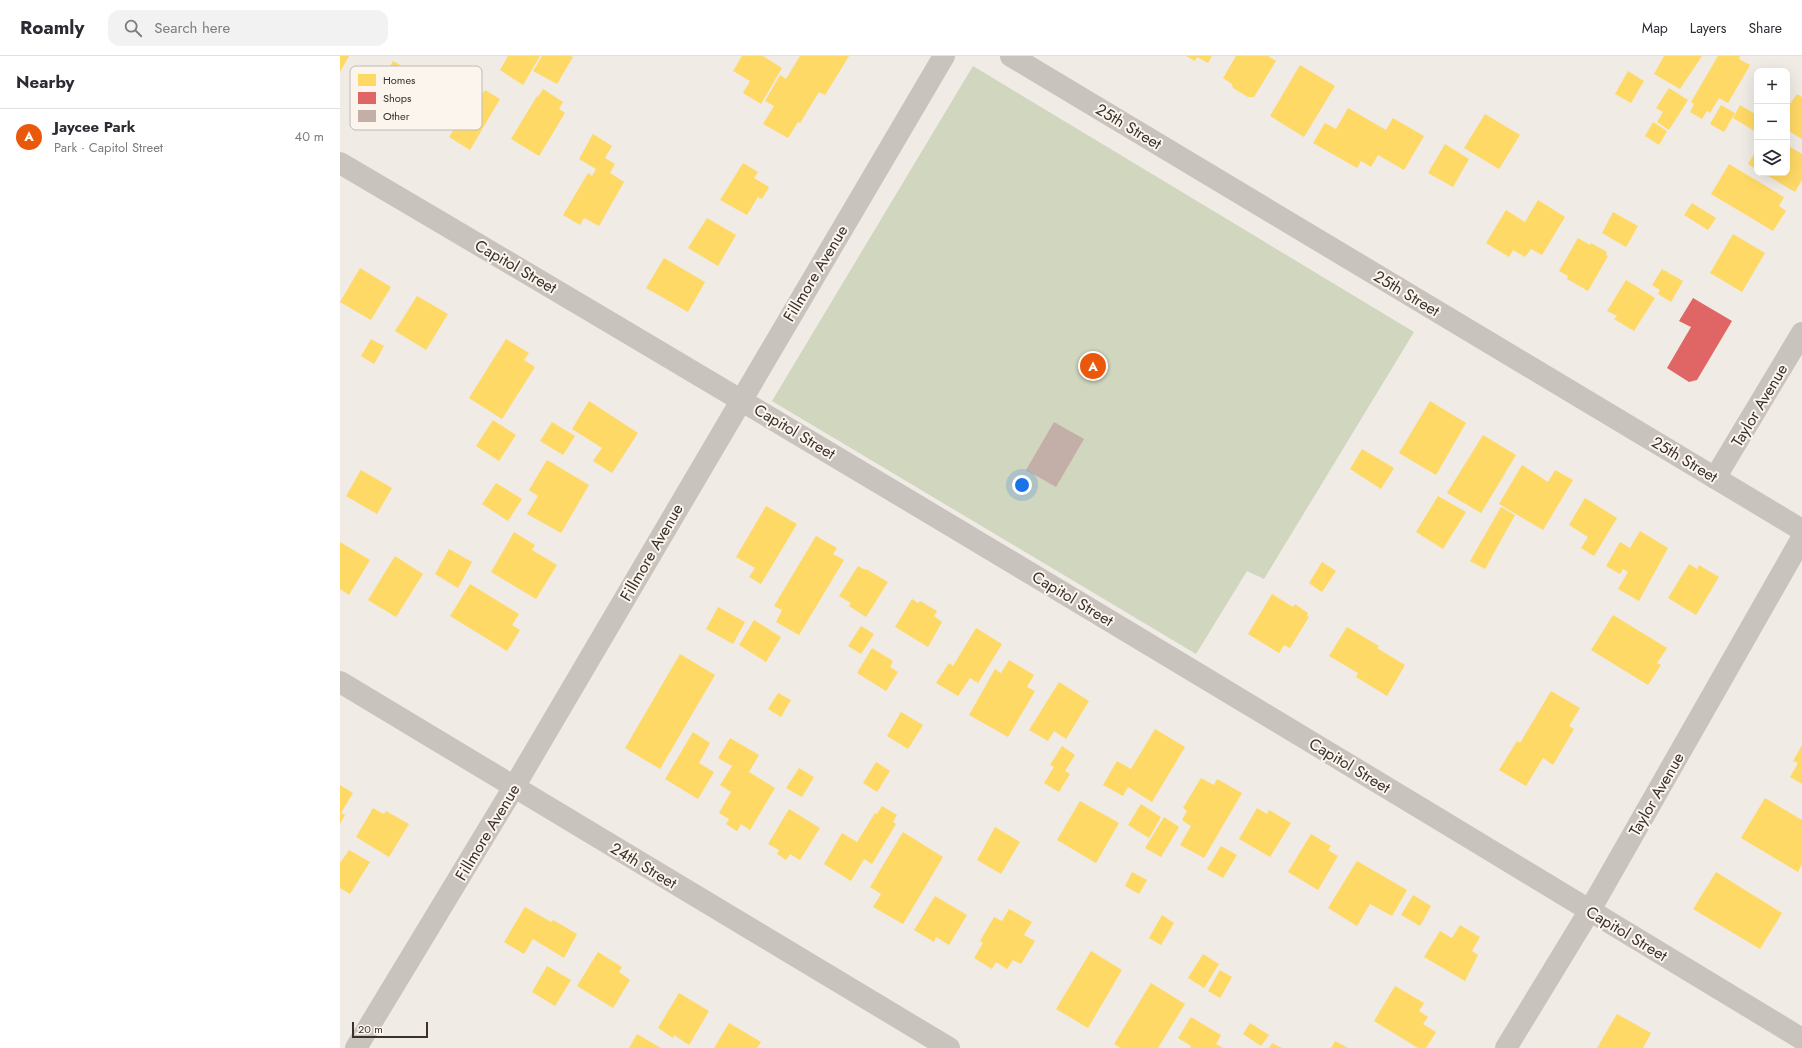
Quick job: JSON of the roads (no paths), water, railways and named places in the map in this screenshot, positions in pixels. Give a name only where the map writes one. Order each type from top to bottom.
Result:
[{"type":"street","name":"Fillmore Avenue","points":[[356,1048],[514,787],[944,56]]},
{"type":"street","name":"25th Street","points":[[1011,56],[1802,530]]},
{"type":"street","name":"Capitol Street","points":[[340,163],[741,399],[1802,1039]]},
{"type":"street","name":"Taylor Avenue","points":[[1715,478],[1802,333]]},
{"type":"street","name":"Taylor Avenue","points":[[1506,1048],[1590,910],[1802,538]]},
{"type":"street","name":"24th Street","points":[[340,682],[949,1048]]},
{"type":"place","name":"Jaycee Park","points":[[1093,366]]}]
